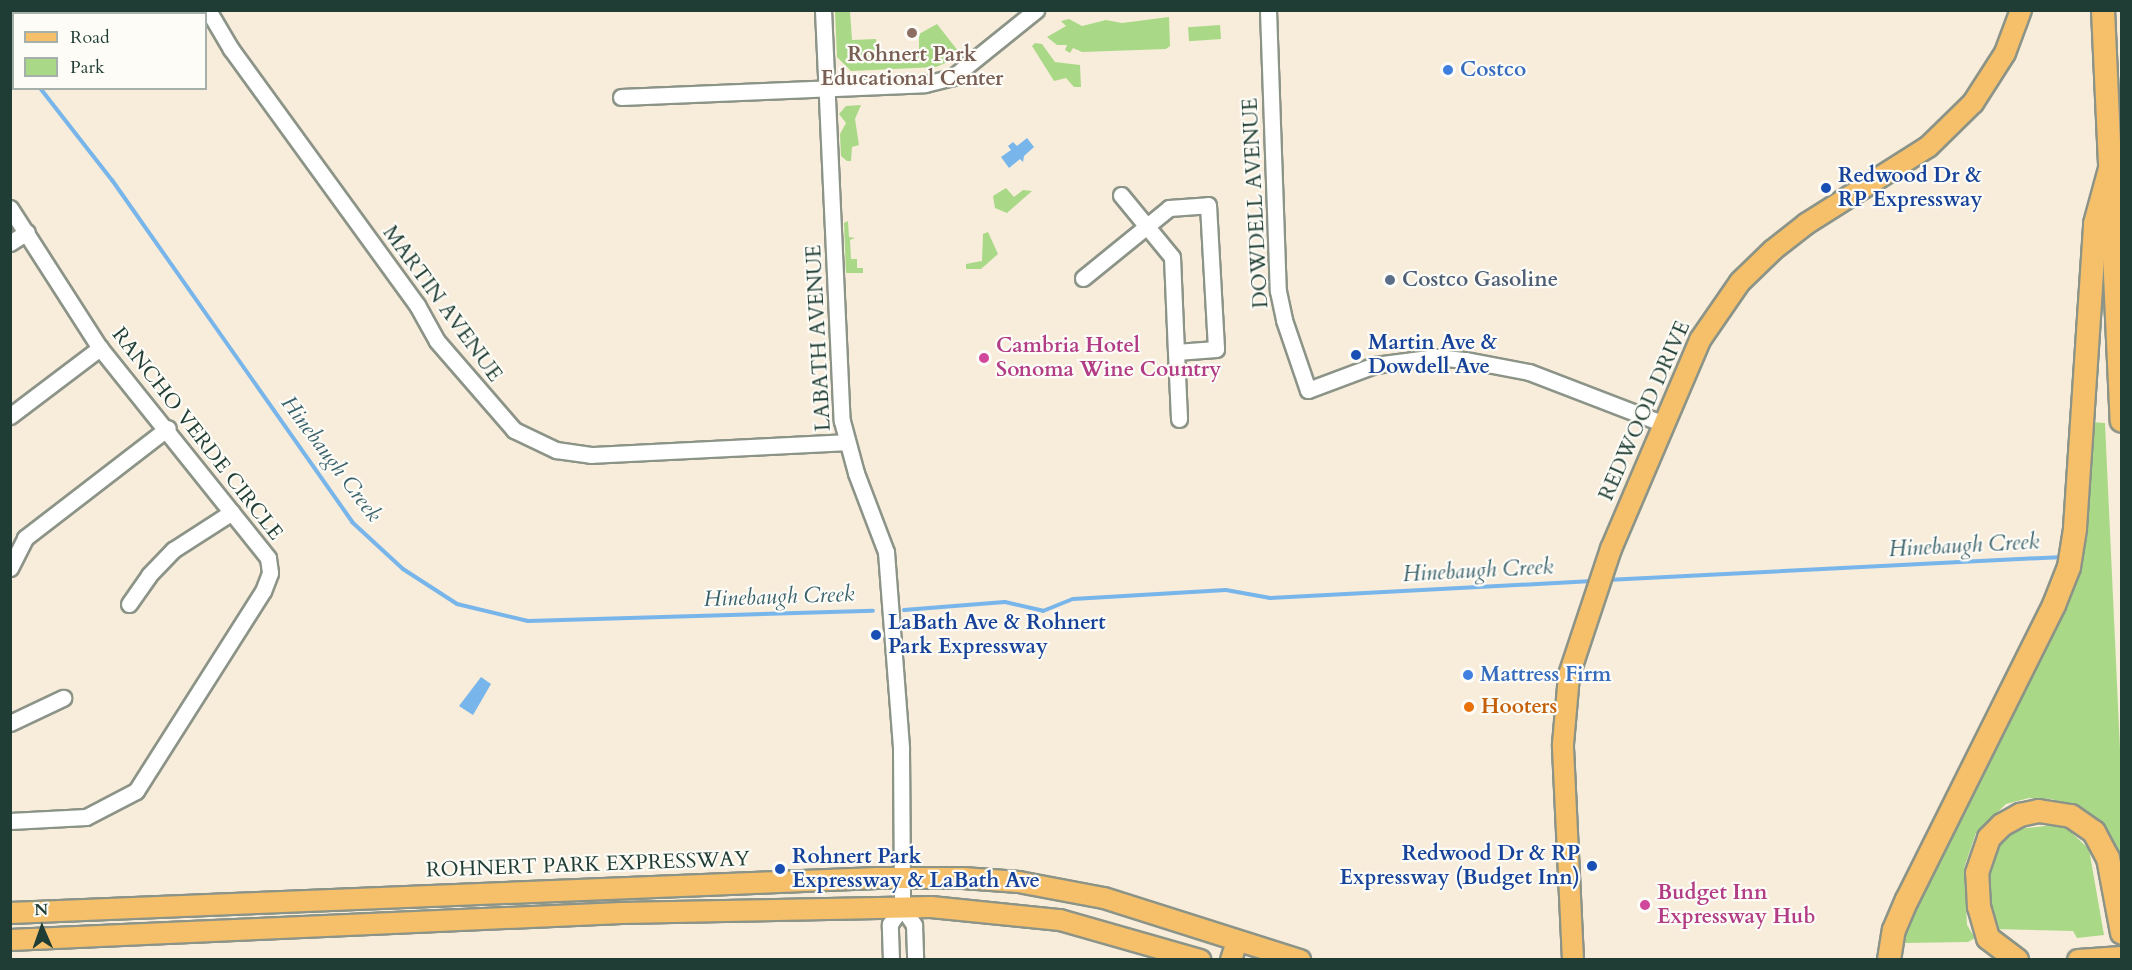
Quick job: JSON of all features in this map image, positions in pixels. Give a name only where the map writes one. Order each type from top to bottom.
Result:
[{"type":"highway","points":[[2103,10],[2121,421]]},
{"type":"highway","points":[[1889,960],[1894,930],[1907,900],[2054,605],[2068,567],[2095,225],[2111,165]]},
{"type":"highway","points":[[2018,960],[1988,938],[1979,907],[1977,873],[1989,838],[2002,825],[2020,815],[2064,814],[2094,832],[2108,858],[2121,933]]},
{"type":"main road","name":"REDWOOD DRIVE","points":[[1574,960],[1564,704],[1577,643],[1592,598],[1662,423],[1700,340],[1740,282],[1806,224],[1928,147],[1973,103],[1993,73],[2021,10]]},
{"type":"main road","name":"ROHNERT PARK EXPRESSWAY","points":[[10,913],[903,878],[1019,882],[1060,889],[1169,917],[1234,950],[1300,960]]},
{"type":"main road","points":[[381,923],[382,898]]},
{"type":"main road","points":[[225,904],[226,932]]},
{"type":"main road","points":[[10,940],[226,932],[381,923],[902,906],[976,910],[1060,920],[1200,960]]},
{"type":"main road","points":[[2078,960],[2121,957]]},
{"type":"street","name":"MARTIN AVENUE","points":[[208,10],[231,49],[417,305],[437,341],[514,430],[535,442],[582,455],[847,442]]},
{"type":"street","name":"LABATH AVENUE","points":[[823,10],[842,421],[847,442],[880,528],[889,594],[900,739],[902,906],[890,924],[891,960]]},
{"type":"street","points":[[621,97],[925,84],[953,77],[1036,10]]},
{"type":"street","name":"DOWDELL AVENUE","points":[[1268,10],[1278,291],[1284,320],[1308,390],[1375,365],[1436,357],[1466,360],[1529,372],[1662,423]]},
{"type":"street","points":[[1121,195],[1172,257],[1179,418]]},
{"type":"street","points":[[1083,278],[1169,208],[1208,205],[1216,349],[1176,352]]},
{"type":"street","name":"RANCHO VERDE CIRCLE","points":[[10,208],[99,348],[168,428],[268,558],[270,573],[263,591],[136,791],[119,803],[86,818],[10,821]]},
{"type":"street","points":[[10,243],[27,232]]},
{"type":"street","points":[[10,416],[99,348]]},
{"type":"street","points":[[10,568],[25,538],[168,428]]},
{"type":"street","points":[[129,604],[148,575],[173,550],[232,512]]},
{"type":"street","points":[[10,723],[63,698]]},
{"type":"street","name":"LABATH AVENUE","points":[[902,906],[914,925],[915,960]]},
{"type":"green space","points":[[835,11],[850,11],[852,40],[876,39],[878,55],[919,53],[919,34],[937,24],[962,56],[936,67],[851,71],[837,57]]},
{"type":"green space","points":[[1169,17],[1170,46],[1166,49],[1082,52],[1073,48],[1070,53],[1065,50],[1067,45],[1057,45],[1047,37],[1066,26],[1061,21],[1069,19],[1082,26],[1106,20],[1122,23]]},
{"type":"green space","points":[[1220,25],[1221,39],[1189,41],[1188,27]]},
{"type":"green space","points":[[1035,43],[1042,44],[1055,62],[1080,65],[1081,87],[1074,87],[1066,78],[1054,81],[1032,46]]},
{"type":"green space","points":[[861,105],[855,119],[859,145],[852,147],[851,161],[847,161],[841,156],[840,134],[846,123],[839,114],[846,106]]},
{"type":"green space","points":[[1006,188],[1014,197],[1023,190],[1032,191],[1007,213],[995,208],[993,196]]},
{"type":"green space","points":[[848,221],[849,237],[855,238],[850,240],[851,259],[857,259],[857,268],[863,268],[863,273],[846,273],[844,223]]},
{"type":"green space","points":[[988,232],[998,254],[981,269],[966,269],[966,264],[982,261],[983,234]]},
{"type":"green space","points":[[2091,422],[2105,423],[2121,771],[2121,899],[2085,813],[2052,799],[2029,798],[2006,804],[1976,833],[1964,868],[1967,925],[1975,938],[1968,942],[1904,943],[1906,929],[2081,566]]},
{"type":"green space","points":[[2062,824],[2089,849],[2104,935],[2077,938],[2073,931],[1993,929],[1985,877],[1995,843],[2018,829]]},
{"type":"water","points":[[1027,138],[1034,147],[1024,156],[1023,162],[1020,159],[1009,168],[1001,157],[1011,150],[1008,146],[1013,142],[1017,146]]},
{"type":"water","points":[[481,677],[491,684],[473,715],[459,706]]},
{"type":"waterway","name":"Hinebaugh Creek","points":[[42,90],[112,180],[352,522],[403,569],[457,604],[528,621],[873,611]]},
{"type":"waterway","name":"Hinebaugh Creek","points":[[1607,580],[2058,557]]},
{"type":"waterway","name":"Hinebaugh Creek","points":[[904,610],[1005,602],[1043,611],[1073,599],[1226,590],[1270,598],[1593,581]]},
{"type":"place","name":"Rohnert Park Educational Center","points":[[912,33]]},
{"type":"place","name":"Costco","points":[[1448,70]]},
{"type":"place","name":"Redwood Dr & RP Expressway","points":[[1826,188]]},
{"type":"place","name":"Costco Gasoline","points":[[1390,280]]},
{"type":"place","name":"Martin Ave & Dowdell Ave","points":[[1356,355]]},
{"type":"place","name":"Cambria Hotel Sonoma Wine Country","points":[[984,358]]},
{"type":"place","name":"LaBath Ave & Rohnert Park Expressway","points":[[876,635]]},
{"type":"place","name":"Mattress Firm","points":[[1468,675]]},
{"type":"place","name":"Hooters","points":[[1469,707]]},
{"type":"place","name":"Redwood Dr & RP Expressway (Budget Inn)","points":[[1592,866]]},
{"type":"place","name":"Rohnert Park Expressway & LaBath Ave","points":[[780,869]]},
{"type":"place","name":"Budget Inn Expressway Hub","points":[[1645,905]]}]
